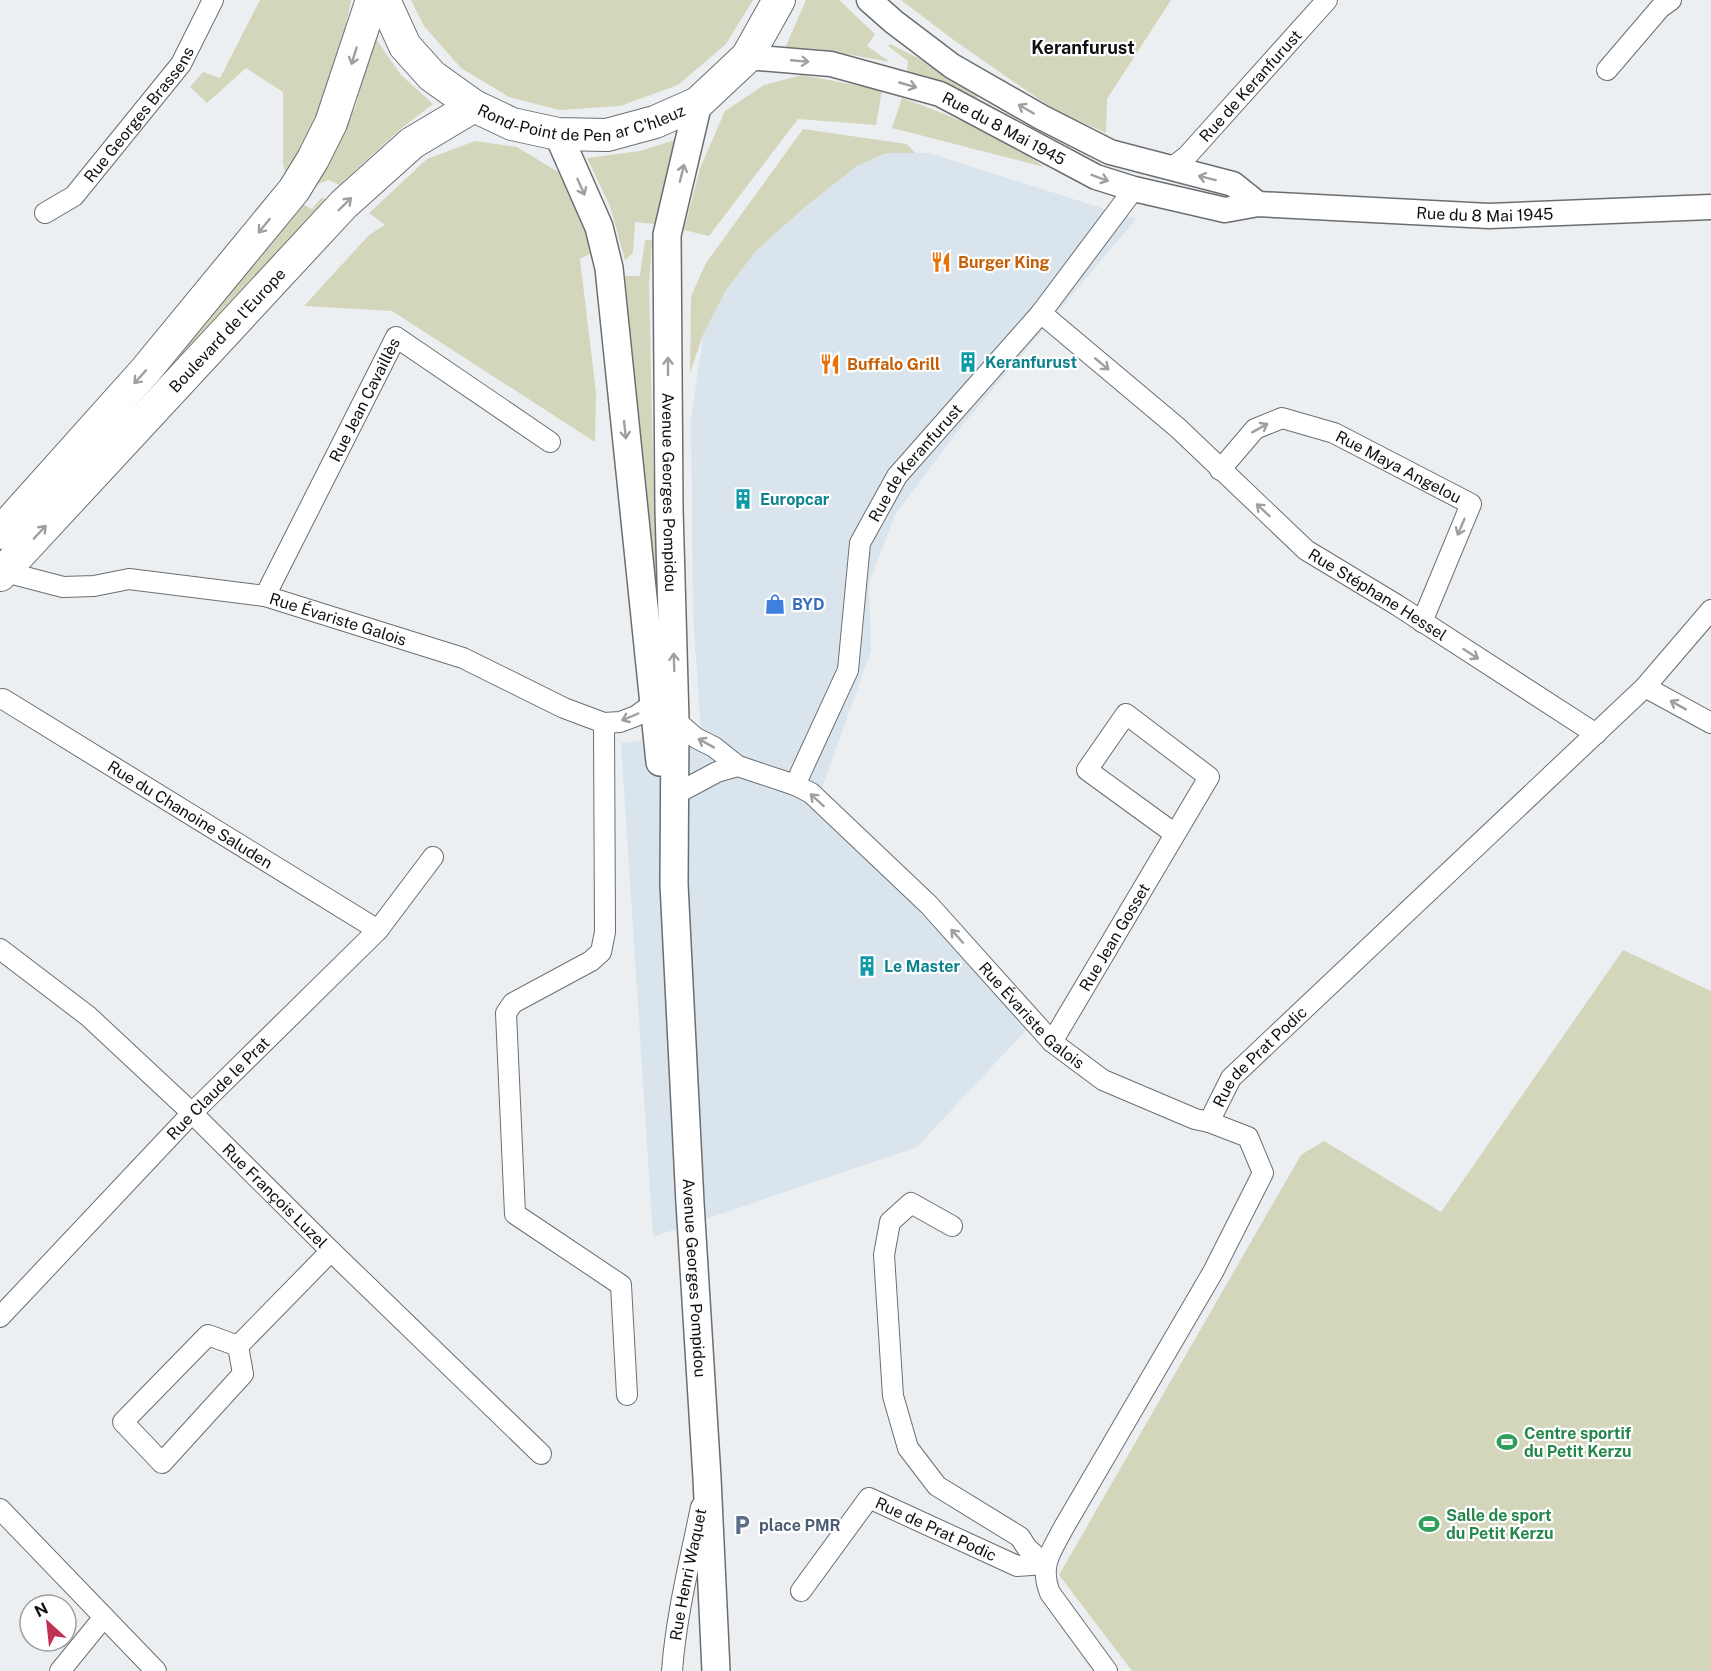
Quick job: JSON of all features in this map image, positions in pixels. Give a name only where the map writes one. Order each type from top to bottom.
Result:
[{"type":"main road","name":"Boulevard de l'Europe","points":[[0,533],[145,371],[294,190],[331,123],[372,0]]},
{"type":"main road","name":"Rond-Point de Pen ar C'hleuz","points":[[384,0],[405,46],[432,76],[474,105],[512,124],[558,134],[607,135],[655,122],[698,103],[747,57],[779,0]]},
{"type":"main road","name":"Avenue Georges Pompidou","points":[[698,103],[667,235],[669,509],[675,720],[674,884],[716,1671]]},
{"type":"main road","name":"Boulevard de l'Europe","points":[[13,573],[344,204],[412,143],[474,105]]},
{"type":"main road","name":"Avenue Georges Pompidou","points":[[558,134],[598,227],[609,268],[674,884]]},
{"type":"street","name":"Rue Georges Brassens","points":[[45,213],[74,196],[181,64],[213,0]]},
{"type":"street","name":"Rue du 8 Mai 1945","points":[[869,0],[952,66],[1041,117],[1110,152],[1233,184],[1257,204]]},
{"type":"street","name":"Rue de Keranfurust","points":[[1170,169],[1187,156],[1327,0]]},
{"type":"street","points":[[1607,70],[1660,8],[1671,0]]},
{"type":"street","name":"Rue du 8 Mai 1945","points":[[747,57],[831,64],[940,94],[1096,177],[1134,189],[1225,210],[1257,204],[1489,216],[1711,207]]},
{"type":"street","name":"Rue de Keranfurust","points":[[795,784],[848,670],[860,543],[899,472],[1041,313],[1134,189]]},
{"type":"street","name":"Rue Stéphane Hessel","points":[[1041,313],[1178,428],[1306,550],[1397,605],[1596,734]]},
{"type":"street","name":"Rue Jean Cavaillès","points":[[265,596],[396,337],[550,442]]},
{"type":"street","name":"Rue Maya Angelou","points":[[1220,470],[1255,429],[1282,418],[1334,433],[1471,504],[1422,622]]},
{"type":"street","name":"Rue Évariste Galois","points":[[13,573],[63,587],[94,586],[129,579],[265,596],[463,658],[564,708],[604,723]]},
{"type":"street","name":"Rue de Prat Podic","points":[[801,1592],[869,1498],[1017,1566],[1046,1563],[1064,1527],[1213,1272],[1263,1173],[1248,1137],[1209,1122],[1231,1078],[1645,687],[1711,610]]},
{"type":"street","points":[[1645,687],[1711,723]]},
{"type":"street","name":"Rue du Chanoine Saluden","points":[[3,699],[378,930]]},
{"type":"street","points":[[627,1395],[621,1286],[515,1214],[506,1013],[513,1003],[591,961],[601,952],[605,932],[604,723],[620,722],[636,716],[654,704]]},
{"type":"street","name":"Rue Jean Gosset","points":[[1052,1042],[1209,777],[1126,714],[1088,770],[1175,834]]},
{"type":"street","name":"Rue Évariste Galois","points":[[675,720],[696,738],[714,747],[738,766],[795,784],[811,793],[928,904],[1052,1042],[1104,1080],[1195,1119],[1209,1122]]},
{"type":"street","points":[[674,795],[717,772],[738,766]]},
{"type":"street","name":"Rue Claude le Prat","points":[[0,1317],[192,1113],[378,930],[433,857]]},
{"type":"street","name":"Rue François Luzel","points":[[0,949],[88,1016],[192,1113],[330,1251],[542,1454]]},
{"type":"street","points":[[952,1227],[911,1203],[890,1222],[884,1255],[893,1396],[908,1448],[937,1486],[1020,1537],[1027,1548],[1046,1563],[1046,1581],[1050,1593],[1107,1671]]},
{"type":"street","points":[[238,1346],[330,1251]]},
{"type":"street","points":[[208,1335],[238,1346],[243,1374],[162,1463],[123,1422],[208,1335]]},
{"type":"street","name":"Rue Henri Waquet","points":[[672,1671],[685,1584],[707,1478]]},
{"type":"street","points":[[0,1509],[156,1671]]},
{"type":"street","points":[[60,1671],[104,1617]]},
{"type":"shaded area","points":[[886,153],[929,153],[1136,219],[956,433],[894,517],[869,583],[871,651],[816,805],[1030,1026],[917,1147],[653,1237],[621,743],[701,734],[693,612],[691,419],[703,335],[726,290],[756,251],[805,207],[857,166]]},
{"type":"green space","points":[[260,0],[351,0],[335,78],[310,135],[285,172],[283,92],[246,68],[207,103],[190,87],[203,72],[220,78]]},
{"type":"green space","points":[[411,0],[753,0],[726,44],[678,85],[620,106],[559,110],[509,97],[461,68],[424,26]]},
{"type":"green space","points":[[806,0],[839,0],[875,34],[867,46],[890,62],[819,49],[785,48]]},
{"type":"green space","points":[[901,0],[1171,0],[1107,99],[1106,133],[1053,109],[955,41]]},
{"type":"green space","points":[[374,36],[401,75],[433,104],[398,131],[339,185],[329,180],[315,185],[356,106]]},
{"type":"green space","points":[[890,44],[918,58],[978,96],[975,99],[946,84],[907,71],[908,61],[888,46]]},
{"type":"green space","points":[[802,75],[882,90],[876,125],[798,119],[709,236],[684,230],[700,168],[725,111],[764,85]]},
{"type":"green space","points":[[902,98],[994,136],[1044,167],[892,128]]},
{"type":"green space","points":[[803,129],[907,144],[915,153],[886,153],[857,166],[805,207],[756,251],[726,290],[703,335],[690,373],[691,296],[706,263]]},
{"type":"green space","points":[[678,139],[655,224],[635,222],[633,253],[625,260],[610,206],[587,158],[640,151]]},
{"type":"green space","points":[[475,141],[517,147],[558,172],[581,213],[592,253],[580,259],[596,393],[595,442],[392,311],[304,306],[369,235],[385,225],[369,213],[427,159]]},
{"type":"green space","points":[[321,198],[327,199],[185,359],[178,353],[302,204],[312,209]]},
{"type":"green space","points":[[645,240],[652,240],[649,286],[653,462],[669,753],[625,276],[640,276]]},
{"type":"green space","name":"Centre sportif du Petit Kerzu","points":[[1623,950],[1711,991],[1711,1671],[1132,1671],[1059,1575],[1301,1155],[1324,1141],[1441,1212]]},
{"type":"place","name":"Burger King","points":[[941,262]]},
{"type":"place","name":"Keranfurust","points":[[968,362]]},
{"type":"place","name":"Buffalo Grill","points":[[830,364]]},
{"type":"place","name":"Europcar","points":[[743,499]]},
{"type":"place","name":"BYD","points":[[775,604]]},
{"type":"place","name":"Le Master","points":[[867,966]]},
{"type":"place","name":"Centre sportif du Petit Kerzu","points":[[1507,1442]]},
{"type":"place","name":"Salle de sport du Petit Kerzu","points":[[1429,1524]]},
{"type":"place","name":"place PMR","points":[[742,1525]]},
{"type":"district","name":"Keranfurust","points":[[1083,47]]}]
